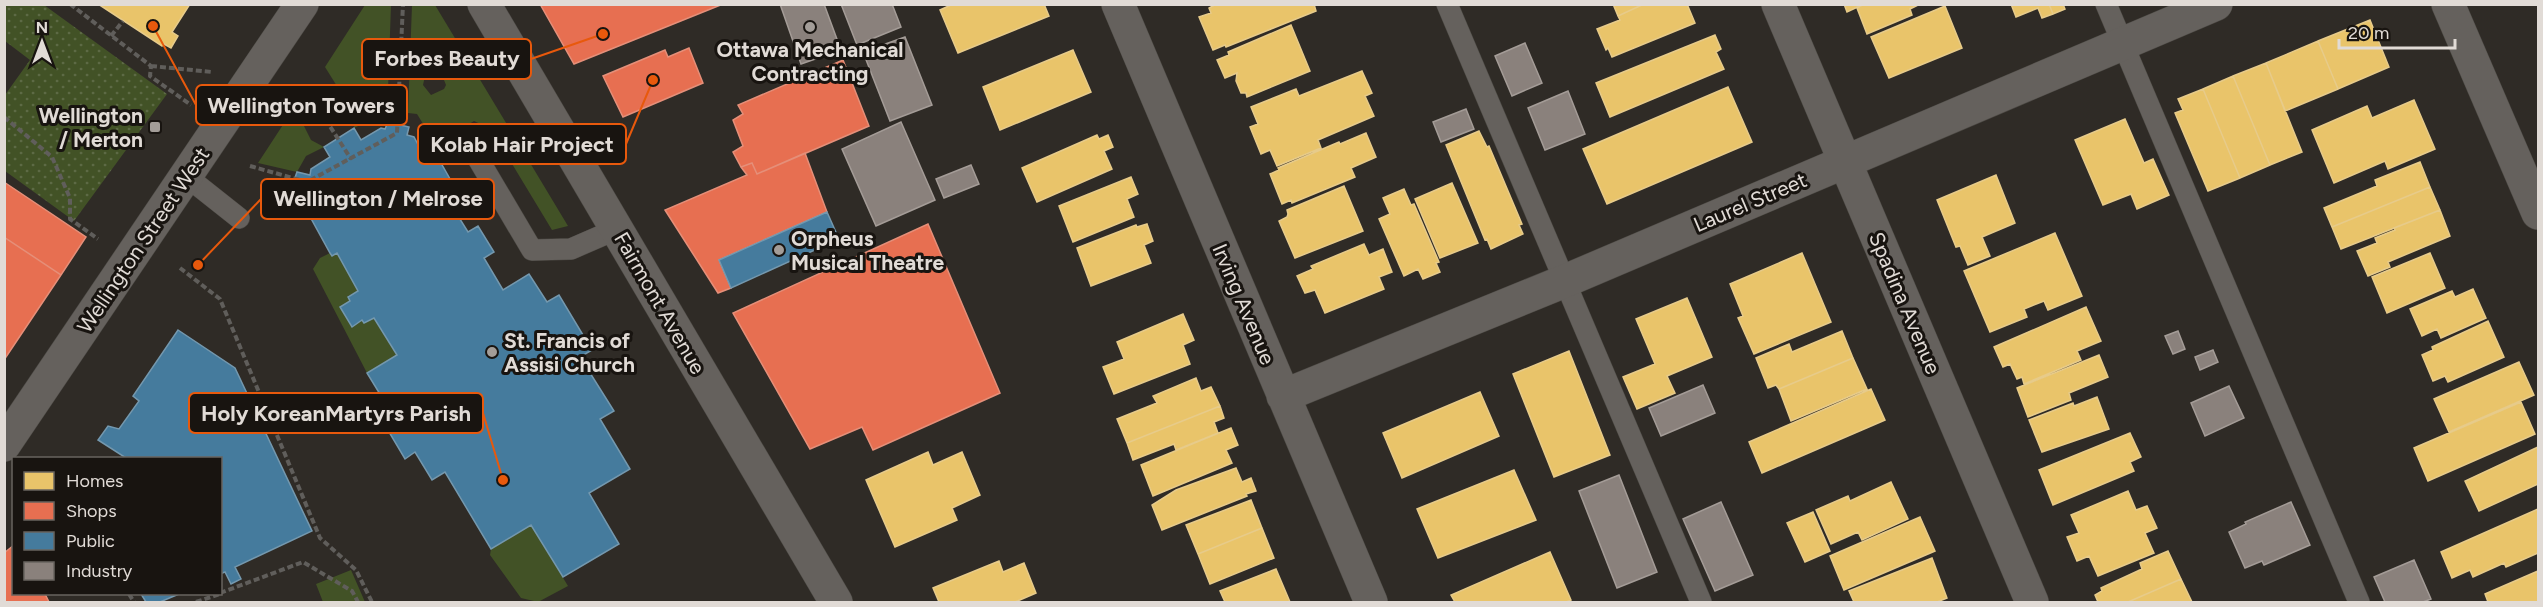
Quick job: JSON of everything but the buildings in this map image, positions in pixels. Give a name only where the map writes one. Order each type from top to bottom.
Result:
[{"type":"street","name":"Wellington Street West","points":[[4,445],[302,4]]},
{"type":"street","name":"Fairmont Avenue","points":[[484,4],[836,603]]},
{"type":"street","name":"Irving Avenue","points":[[1118,4],[1371,603]]},
{"type":"street","name":"Spadina Avenue","points":[[1778,4],[2032,603]]},
{"type":"street","name":"Laurel Street","points":[[1283,396],[1565,281],[2216,4]]},
{"type":"street","points":[[2448,4],[2538,213]]},
{"type":"lane","points":[[1447,4],[1701,603]]},
{"type":"lane","points":[[2106,4],[2360,603]]},
{"type":"lane","points":[[477,157],[532,250],[571,249],[617,229]]},
{"type":"lane","points":[[186,176],[239,218]]},
{"type":"path","points":[[70,4],[150,66],[213,72]]},
{"type":"path","points":[[250,166],[307,182],[397,133],[403,4]]},
{"type":"path","points":[[111,36],[123,21]]},
{"type":"path","points":[[150,66],[150,76],[196,108]]},
{"type":"path","points":[[306,88],[351,159]]},
{"type":"path","points":[[4,117],[52,157],[70,198],[70,219],[99,240]]},
{"type":"path","points":[[180,268],[220,299],[320,538],[356,570],[372,603]]},
{"type":"path","points":[[222,592],[303,562],[352,591],[358,603]]},
{"type":"path","points":[[196,603],[215,595]]},
{"type":"green space","points":[[5,4],[44,5],[167,94],[74,221],[5,171],[5,95],[30,60],[5,41]]},
{"type":"green space","points":[[365,5],[391,5],[387,119],[377,117],[354,128],[355,115],[325,67]]},
{"type":"green space","points":[[412,5],[435,5],[568,226],[552,230],[491,129],[474,121],[453,134],[442,150],[439,150],[417,114],[408,113]],"holes":[[[435,72],[442,75],[446,85],[444,89],[431,95],[423,85],[425,76]]]},
{"type":"green space","points":[[292,111],[300,118],[311,140],[324,147],[306,156],[297,172],[258,163]]},
{"type":"green space","points":[[330,253],[332,256],[337,253],[358,291],[348,296],[350,301],[340,307],[352,326],[362,320],[364,323],[374,318],[397,355],[367,373],[313,269],[320,258]]},
{"type":"green space","points":[[531,525],[568,586],[538,602],[521,598],[490,555],[491,549]]},
{"type":"green space","points":[[351,570],[365,602],[323,602],[316,584]]},
{"type":"place","name":"Wellington Towers","points":[[153,26]]},
{"type":"place","name":"Ottawa Mechanical Contracting","points":[[810,27]]},
{"type":"place","name":"Forbes Beauty","points":[[603,34]]},
{"type":"place","name":"Kolab Hair Project","points":[[653,80]]},
{"type":"place","name":"Wellington / Merton","points":[[155,127]]},
{"type":"place","name":"Orpheus Musical Theatre","points":[[779,250]]},
{"type":"place","name":"Wellington / Melrose","points":[[198,265]]},
{"type":"place","name":"St. Francis of Assisi Church","points":[[492,352]]},
{"type":"place","name":"Holy KoreanMartyrs Parish","points":[[503,480]]}]
